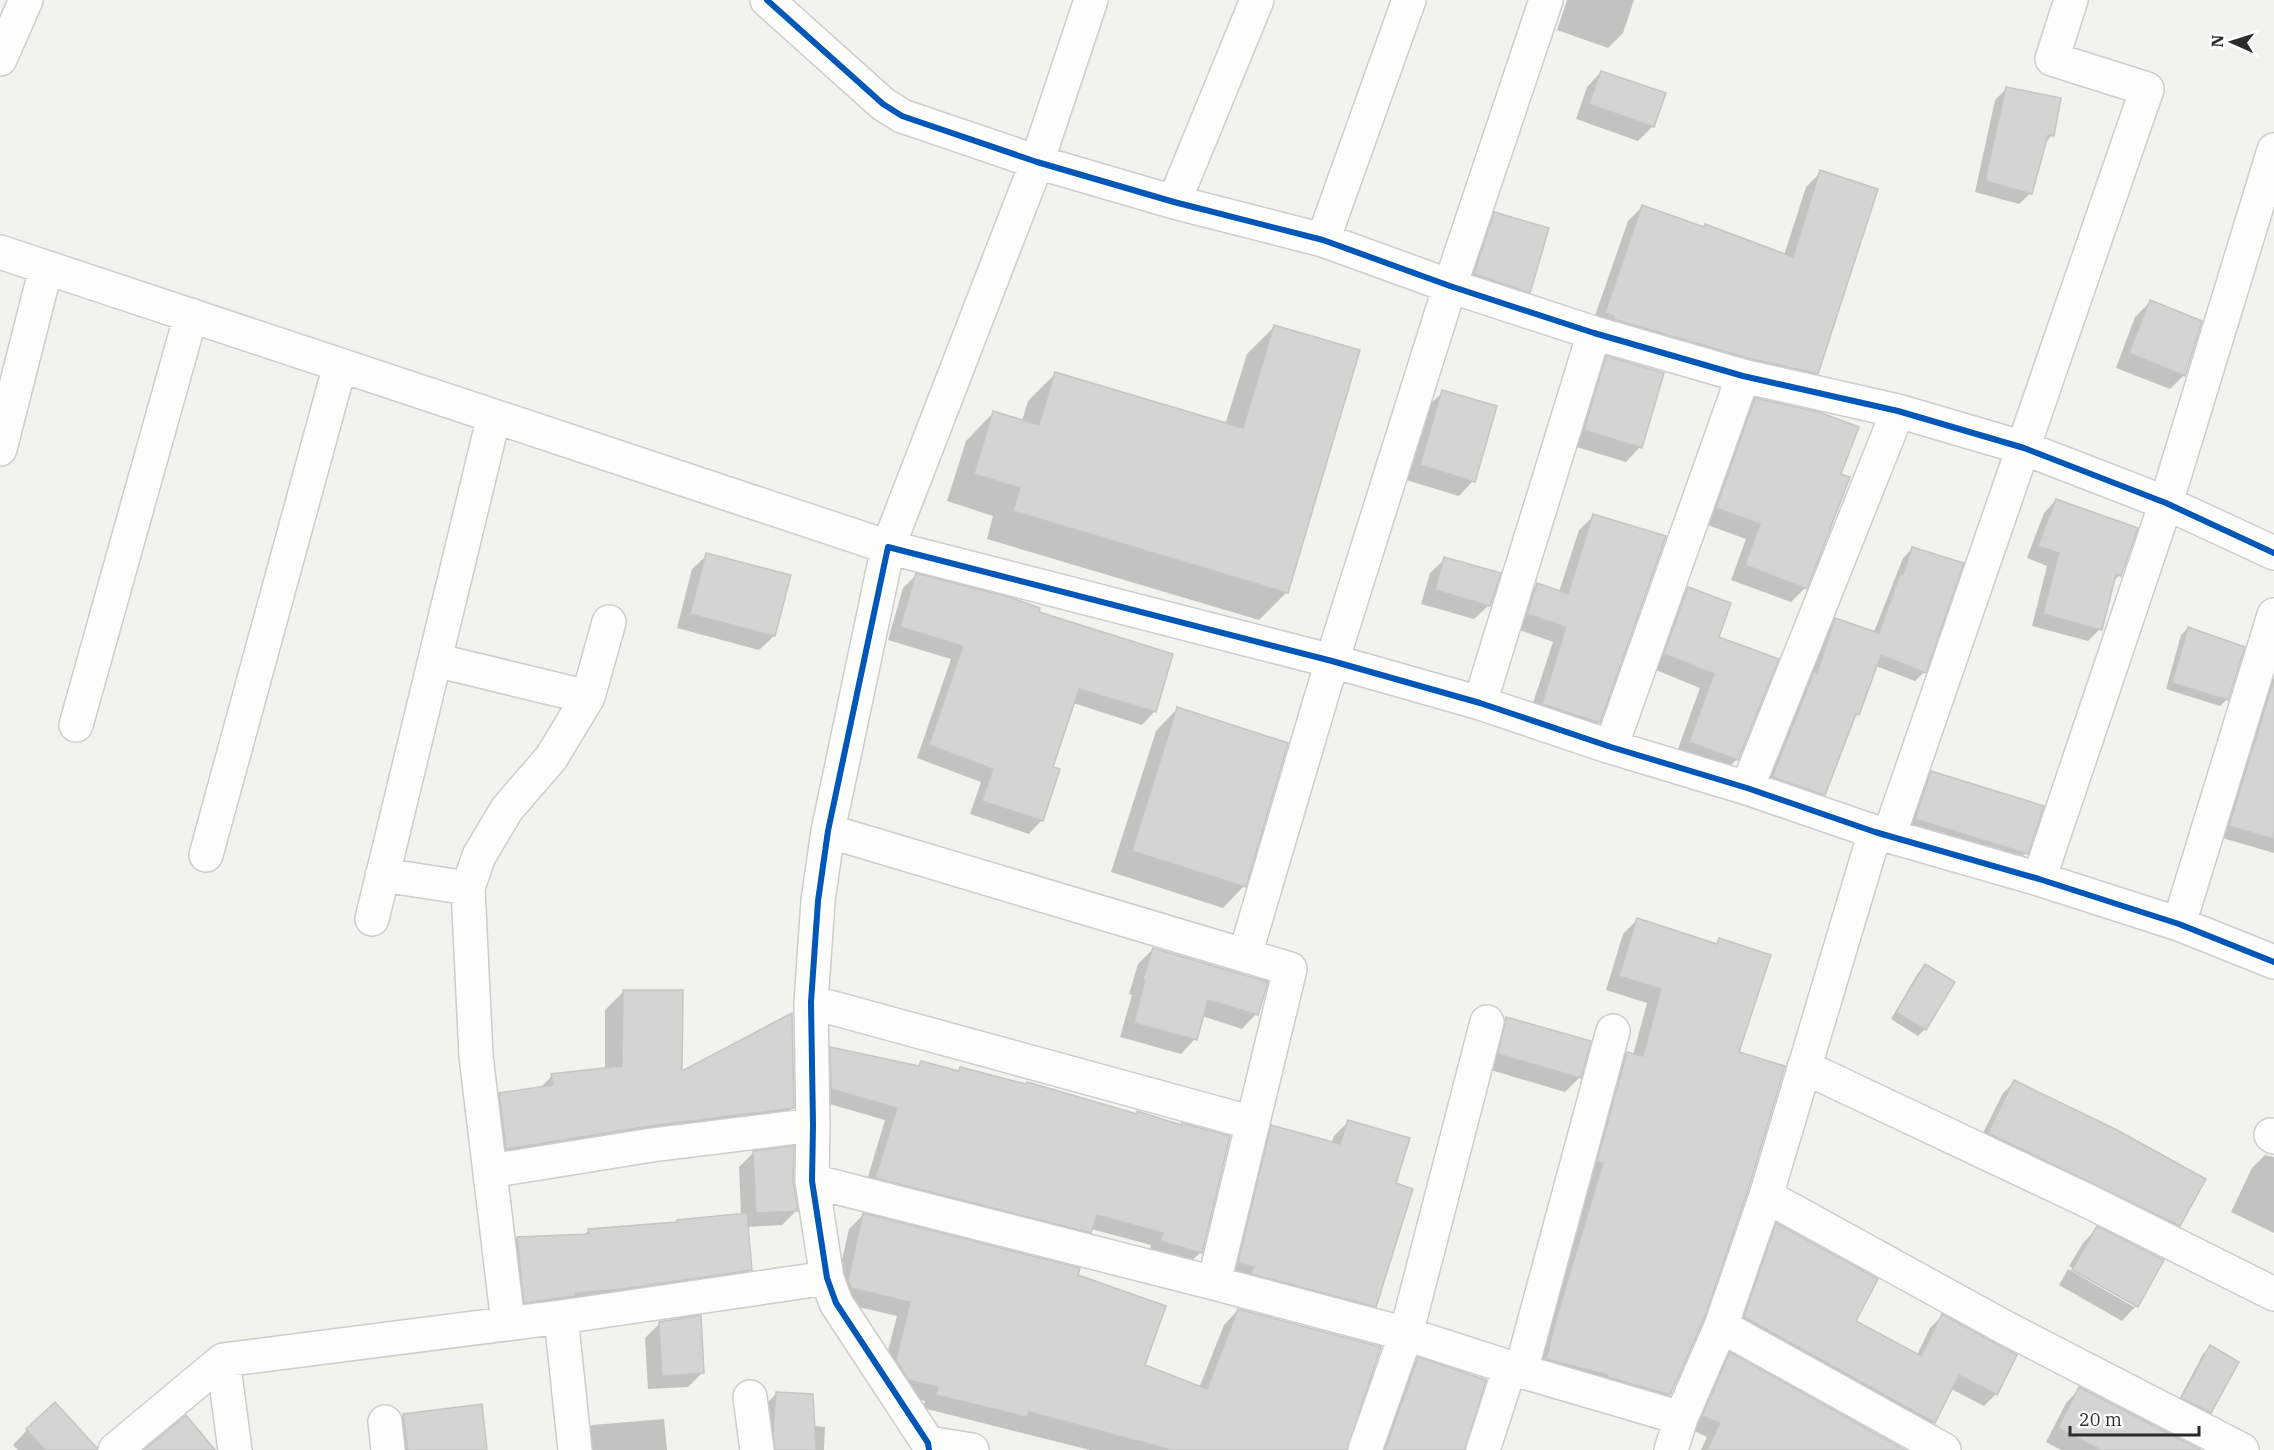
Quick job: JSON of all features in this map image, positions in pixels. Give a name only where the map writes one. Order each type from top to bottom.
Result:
[{"type":"street","points":[[0,59],[26,0]]},
{"type":"street","points":[[767,0],[883,104],[902,116],[1037,162],[1174,202],[1323,240],[1450,286],[1594,333],[1743,376],[1898,411],[2024,448],[2166,502],[2274,553]]},
{"type":"street","points":[[972,1450],[928,1446],[836,1303],[827,1278],[812,1181],[811,1002],[818,901],[828,831],[888,547],[1037,162],[1091,0]]},
{"type":"street","points":[[1174,202],[1257,0]]},
{"type":"street","points":[[1323,240],[1409,0]]},
{"type":"street","points":[[1245,955],[1332,661],[1450,286],[1546,0]]},
{"type":"street","points":[[1671,1450],[1681,1418],[1721,1326],[1766,1196],[1804,1067],[1882,834],[2024,448],[2147,89],[2052,59],[2071,0]]},
{"type":"street","points":[[2039,879],[2166,502],[2274,150]]},
{"type":"street","points":[[0,252],[888,547],[1332,661],[1480,703],[1611,747],[1747,788],[1882,834],[2039,879],[2179,924],[2274,962]]},
{"type":"street","points":[[0,449],[46,268]]},
{"type":"street","points":[[76,725],[191,315]]},
{"type":"street","points":[[1480,703],[1594,333]]},
{"type":"street","points":[[207,855],[340,365]]},
{"type":"street","points":[[1611,747],[1743,376]]},
{"type":"street","points":[[1747,788],[1898,411]]},
{"type":"street","points":[[372,919],[494,416]]},
{"type":"street","points":[[2179,924],[2274,615]]},
{"type":"street","points":[[508,1323],[476,1056],[468,888],[479,856],[507,808],[552,758],[588,697],[609,622]]},
{"type":"street","points":[[435,660],[588,697]]},
{"type":"street","points":[[828,831],[1290,969],[1214,1283]]},
{"type":"street","points":[[382,875],[468,888]]},
{"type":"street","points":[[811,1002],[1253,1124]]},
{"type":"street","points":[[1365,1450],[1406,1334],[1487,1022]]},
{"type":"street","points":[[1483,1450],[1516,1369],[1612,1031]]},
{"type":"street","points":[[1804,1067],[2090,1202],[2274,1294]]},
{"type":"street","points":[[490,1171],[652,1145],[813,1125]]},
{"type":"street","points":[[812,1181],[1406,1334],[1681,1418]]},
{"type":"street","points":[[1766,1196],[2004,1327],[2241,1450]]},
{"type":"street","points":[[115,1450],[224,1360],[561,1317],[827,1278]]},
{"type":"street","points":[[561,1317],[575,1450]]},
{"type":"street","points":[[1721,1326],[1944,1450]]},
{"type":"street","points":[[224,1360],[235,1450]]},
{"type":"street","points":[[750,1397],[757,1450]]},
{"type":"building","points":[[1601,71],[1666,93],[1654,127],[1589,104]]},
{"type":"building","points":[[2006,87],[2061,98],[2054,136],[2048,135],[2032,194],[1985,181]]},
{"type":"building","points":[[1820,170],[1878,189],[1818,374],[1748,358],[1613,319],[1614,316],[1605,313],[1642,205],[1704,227],[1705,224],[1793,257]]},
{"type":"building","points":[[1494,212],[1549,228],[1530,293],[1474,274]]},
{"type":"building","points":[[2150,300],[2202,321],[2185,376],[2129,353]]},
{"type":"building","points":[[1274,325],[1360,350],[1288,593],[1013,511],[1020,488],[974,474],[993,411],[1039,425],[1055,372],[1243,428]]},
{"type":"building","points":[[1606,356],[1664,373],[1642,448],[1584,430]]},
{"type":"building","points":[[1442,390],[1497,406],[1475,482],[1420,465]]},
{"type":"building","points":[[1755,398],[1819,412],[1859,427],[1841,474],[1850,477],[1807,589],[1745,565],[1760,524],[1716,508]]},
{"type":"building","points":[[2056,499],[2138,528],[2121,576],[2116,574],[2102,630],[2043,614],[2059,553],[2038,546]]},
{"type":"building","points":[[1593,514],[1666,536],[1600,723],[1542,704],[1566,627],[1527,614],[1537,583],[1568,594]]},
{"type":"building","points":[[1912,547],[1964,563],[1926,673],[1881,655],[1859,715],[1856,714],[1825,795],[1772,777],[1814,672],[1817,673],[1835,618],[1879,633]]},
{"type":"building","points":[[706,553],[791,575],[775,636],[690,614]]},
{"type":"building","points":[[1444,557],[1501,573],[1490,606],[1435,590]]},
{"type":"building","points":[[916,573],[1009,597],[1040,608],[1039,612],[1173,654],[1156,712],[1079,689],[1053,767],[1060,769],[1043,821],[982,801],[993,769],[929,745],[963,646],[900,627]]},
{"type":"building","points":[[1688,587],[1731,603],[1719,637],[1779,659],[1738,760],[1689,742],[1714,674],[1664,654]]},
{"type":"building","points":[[2188,627],[2245,647],[2228,700],[2172,683]]},
{"type":"building","points":[[2274,679],[2274,839],[2229,826]]},
{"type":"building","points":[[1177,707],[1288,743],[1246,887],[1132,851]]},
{"type":"building","points":[[1931,771],[2044,806],[2028,854],[1915,819]]},
{"type":"building","points":[[1637,918],[1717,944],[1719,938],[1771,955],[1739,1052],[1785,1066],[1748,1190],[1704,1319],[1670,1395],[1608,1377],[1608,1375],[1546,1359],[1603,1163],[1597,1161],[1627,1052],[1643,1056],[1661,989],[1619,976]]},
{"type":"building","points":[[1153,948],[1268,982],[1258,1015],[1208,1000],[1197,1040],[1134,1023],[1145,980],[1143,979]]},
{"type":"building","points":[[1925,964],[1955,982],[1926,1030],[1896,1012]]},
{"type":"building","points":[[623,990],[683,990],[682,1071],[792,1013],[794,1108],[650,1126],[506,1149],[499,1093],[553,1085],[551,1074],[622,1066]]},
{"type":"building","points":[[1506,1017],[1591,1041],[1581,1078],[1498,1054]]},
{"type":"building","points":[[830,1047],[919,1066],[921,1061],[959,1071],[960,1067],[1026,1084],[1027,1082],[1137,1114],[1137,1111],[1181,1125],[1182,1123],[1230,1136],[1202,1253],[1160,1241],[1163,1233],[1097,1215],[1091,1233],[875,1178],[897,1108],[831,1089]]},
{"type":"building","points":[[2014,1080],[2117,1130],[2206,1179],[2180,1226],[1988,1133]]},
{"type":"building","points":[[1348,1120],[1410,1138],[1396,1183],[1413,1189],[1376,1307],[1251,1274],[1254,1267],[1238,1263],[1271,1125],[1340,1144]]},
{"type":"building","points":[[794,1146],[793,1181],[798,1211],[756,1213],[753,1151]]},
{"type":"building","points":[[747,1213],[752,1270],[623,1289],[575,1293],[575,1296],[524,1303],[517,1237],[589,1234],[588,1229],[677,1222],[677,1220]]},
{"type":"building","points":[[863,1213],[1080,1268],[1078,1275],[1166,1306],[1145,1365],[1207,1389],[1238,1309],[1381,1347],[1347,1450],[1172,1450],[1029,1412],[1027,1417],[936,1395],[938,1387],[909,1380],[896,1360],[910,1302],[851,1288],[848,1280]]},
{"type":"building","points":[[1776,1223],[1878,1279],[1856,1321],[1921,1356],[1942,1314],[2017,1355],[1997,1395],[1959,1375],[1935,1423],[1744,1317]]},
{"type":"building","points":[[2097,1226],[2164,1260],[2138,1307],[2072,1270]]},
{"type":"building","points":[[701,1315],[704,1373],[662,1376],[659,1322]]},
{"type":"building","points":[[2210,1345],[2239,1362],[2211,1413],[2181,1398]]},
{"type":"building","points":[[1730,1352],[1905,1450],[1707,1450],[1720,1423],[1702,1416]]},
{"type":"building","points":[[1418,1357],[1486,1380],[1465,1450],[1385,1450]]},
{"type":"building","points":[[2079,1387],[2201,1450],[2101,1450],[2058,1428]]},
{"type":"building","points":[[776,1392],[813,1394],[816,1450],[775,1450],[773,1431]]},
{"type":"building","points":[[55,1402],[97,1450],[45,1450],[26,1429]]},
{"type":"building","points":[[482,1404],[487,1450],[408,1450],[403,1414]]},
{"type":"building","points":[[186,1415],[215,1450],[144,1450]]},
{"type":"cycle path","points":[[767,0],[883,104],[902,116],[1037,162],[1174,202],[1323,240],[1450,286],[1594,333],[1743,376],[1898,411],[2024,448],[2166,503],[2274,553]]},
{"type":"cycle path","points":[[929,1450],[928,1443],[836,1303],[827,1278],[812,1181],[811,1002],[818,901],[828,831],[888,547],[1332,661],[1480,703],[1611,747],[1747,788],[1875,832],[2039,879],[2179,924],[2274,962]]}]
